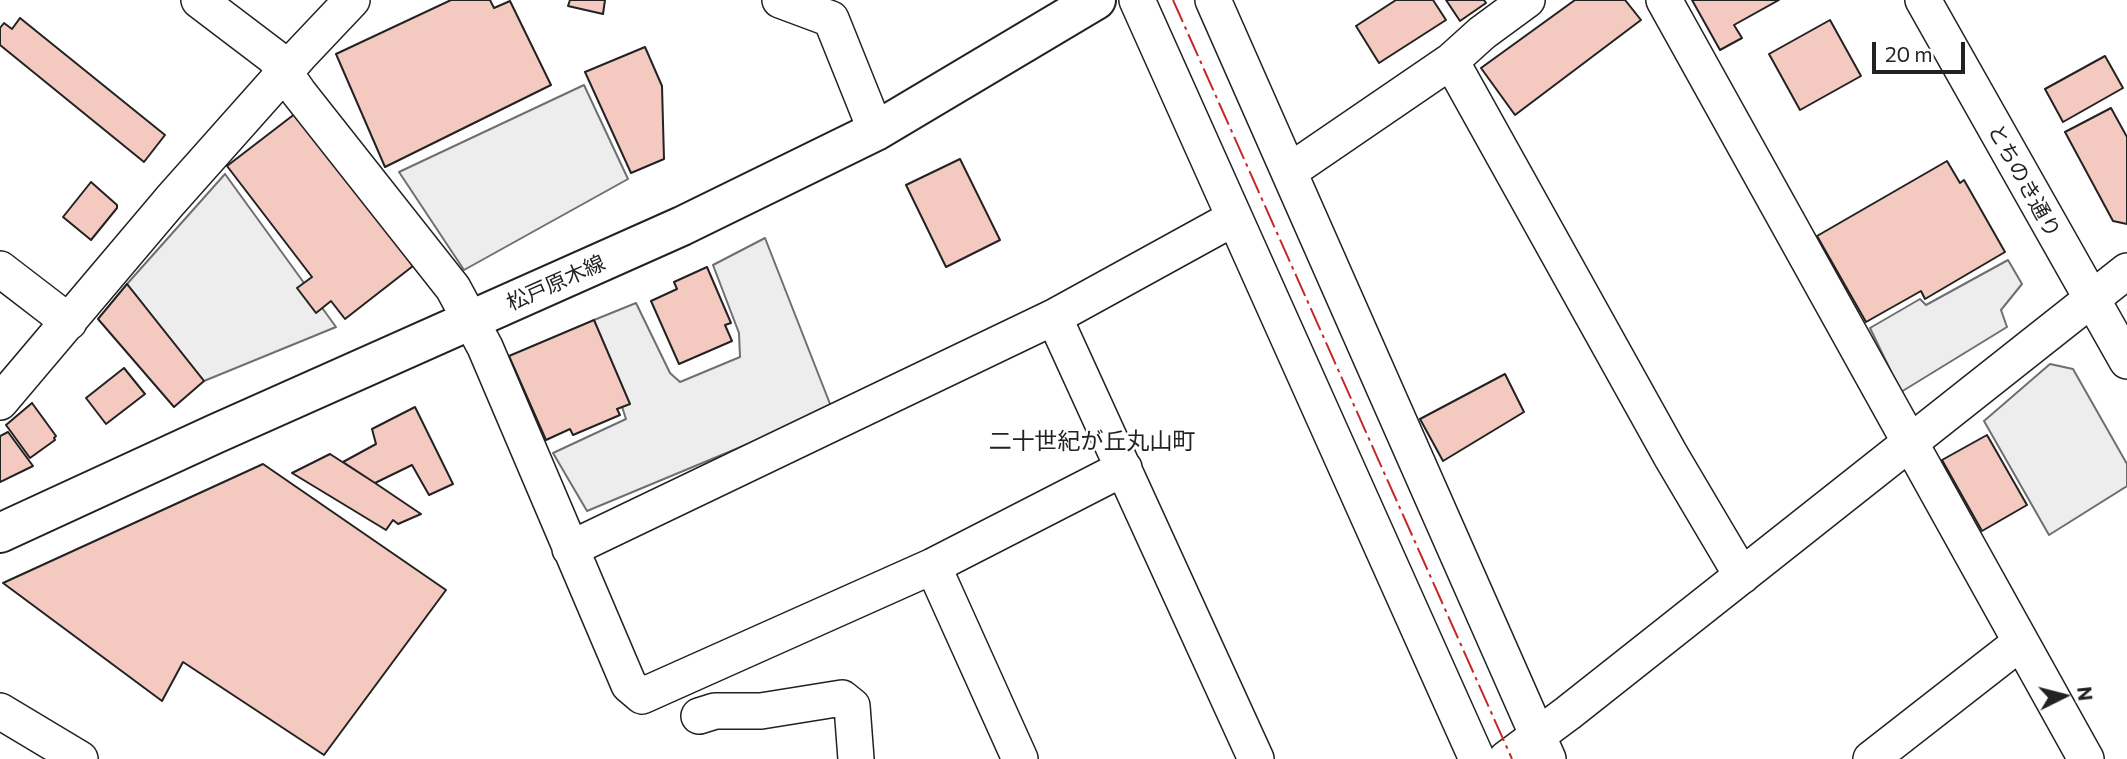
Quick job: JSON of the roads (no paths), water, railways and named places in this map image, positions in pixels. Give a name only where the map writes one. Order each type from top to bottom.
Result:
[{"type":"main road","name":"松戸原木線","points":[[0,533],[682,226],[876,131],[1096,0]]},
{"type":"street","points":[[200,0],[274,57],[299,93],[453,288],[485,347],[629,685],[642,696],[933,566],[1124,468]]},
{"type":"street","points":[[0,402],[170,201],[352,0]]},
{"type":"street","points":[[780,0],[831,19],[876,131]]},
{"type":"street","points":[[1137,0],[1477,759]]},
{"type":"street","points":[[1213,0],[1543,746]]},
{"type":"street","points":[[1290,171],[1451,61],[1482,33],[1527,0]]},
{"type":"street","points":[[1664,0],[2086,759]]},
{"type":"street","name":"とちのき通り","points":[[1923,0],[2127,361]]},
{"type":"street","points":[[1451,61],[1671,456],[1742,576]]},
{"type":"street","points":[[570,549],[1054,317],[1234,218]]},
{"type":"street","points":[[0,269],[69,322]]},
{"type":"street","points":[[1506,759],[1543,746],[1568,713],[2127,271]]},
{"type":"street","points":[[1054,317],[1256,759]]},
{"type":"street","points":[[933,566],[1020,759]]},
{"type":"street","points":[[1871,759],[2021,642]]},
{"type":"street","points":[[699,716],[715,711],[761,711],[842,698],[852,706],[856,759]]},
{"type":"street","points":[[0,711],[80,759]]},
{"type":"district","name":"二十世紀が丘丸山町","points":[[1092,441]]}]
